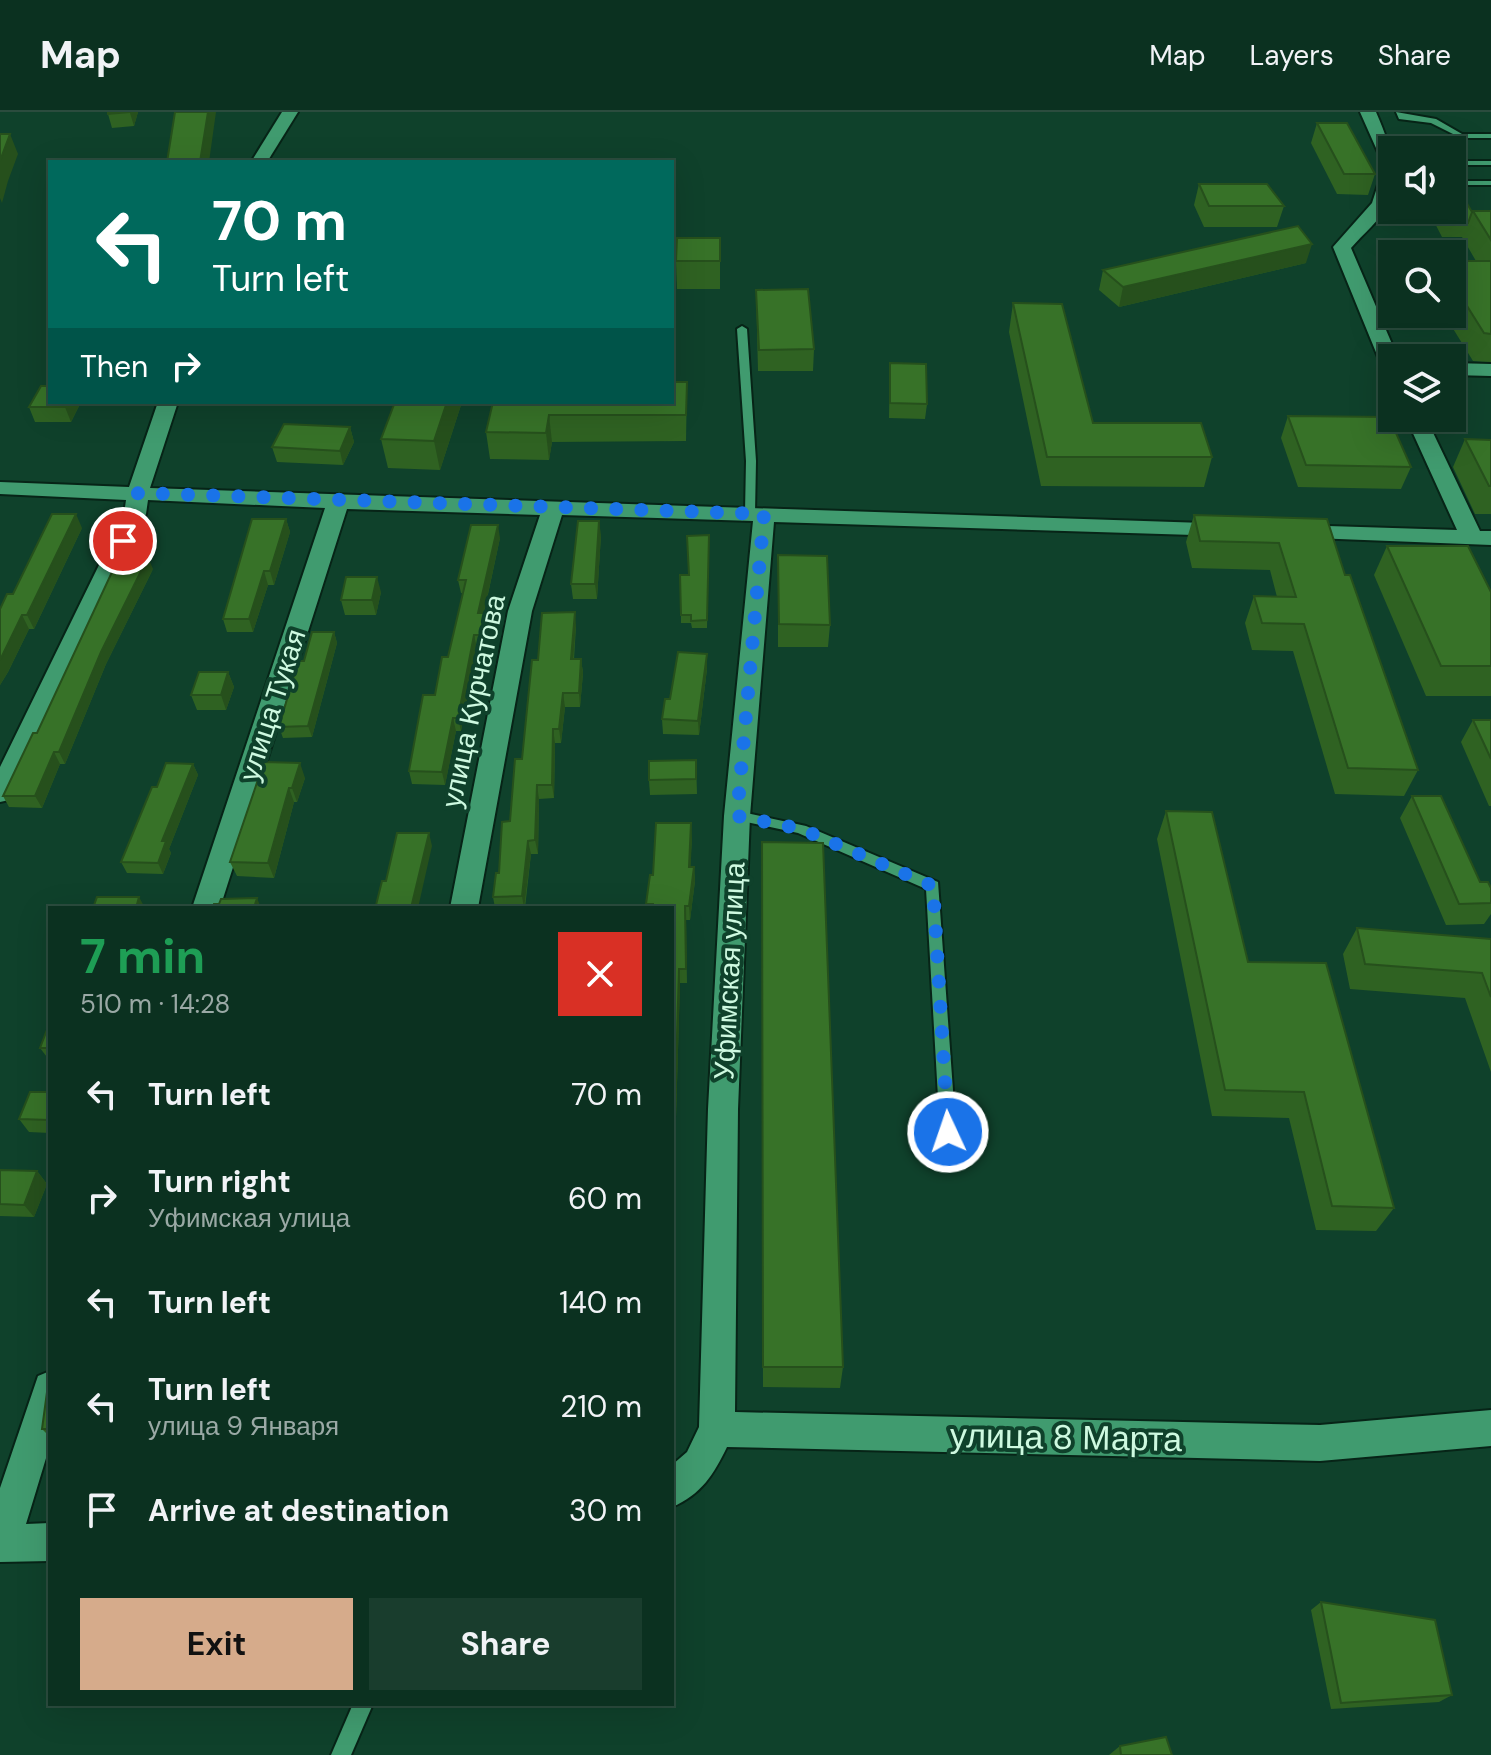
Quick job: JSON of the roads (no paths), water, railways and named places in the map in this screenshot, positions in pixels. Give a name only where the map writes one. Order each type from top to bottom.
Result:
[{"type":"street","points":[[260,160],[290,112]]},
{"type":"street","points":[[1368,112],[1378,139]]},
{"type":"street","points":[[1378,206],[1342,247],[1382,344]]},
{"type":"street","points":[[1466,369],[1491,370]]},
{"type":"street","points":[[0,793],[135,514],[138,493],[167,404]]},
{"type":"street","points":[[1424,432],[1481,538]]},
{"type":"street","points":[[0,488],[338,502],[1481,538]]},
{"type":"street","name":"улица Тукая","points":[[207,906],[338,502]]},
{"type":"street","name":"улица Курчатова","points":[[464,906],[520,611],[553,509]]},
{"type":"street","name":"Уфимская улица","points":[[717,1429],[723,1109],[737,816],[757,514]]},
{"type":"street","points":[[48,1394],[1,1543],[48,1542]]},
{"type":"street","name":"улица 8 Марта","points":[[717,1429],[1320,1443],[1491,1428]]},
{"type":"street","points":[[674,1487],[700,1465],[717,1429]]},
{"type":"lane","points":[[1400,112],[1402,117],[1433,121],[1461,136],[1491,136]]},
{"type":"lane","points":[[1466,163],[1491,163]]},
{"type":"lane","points":[[1466,183],[1491,183]]},
{"type":"lane","points":[[742,329],[757,514]]},
{"type":"lane","points":[[737,816],[801,829],[933,886],[948,1132]]},
{"type":"lane","points":[[341,1755],[362,1706]]}]
